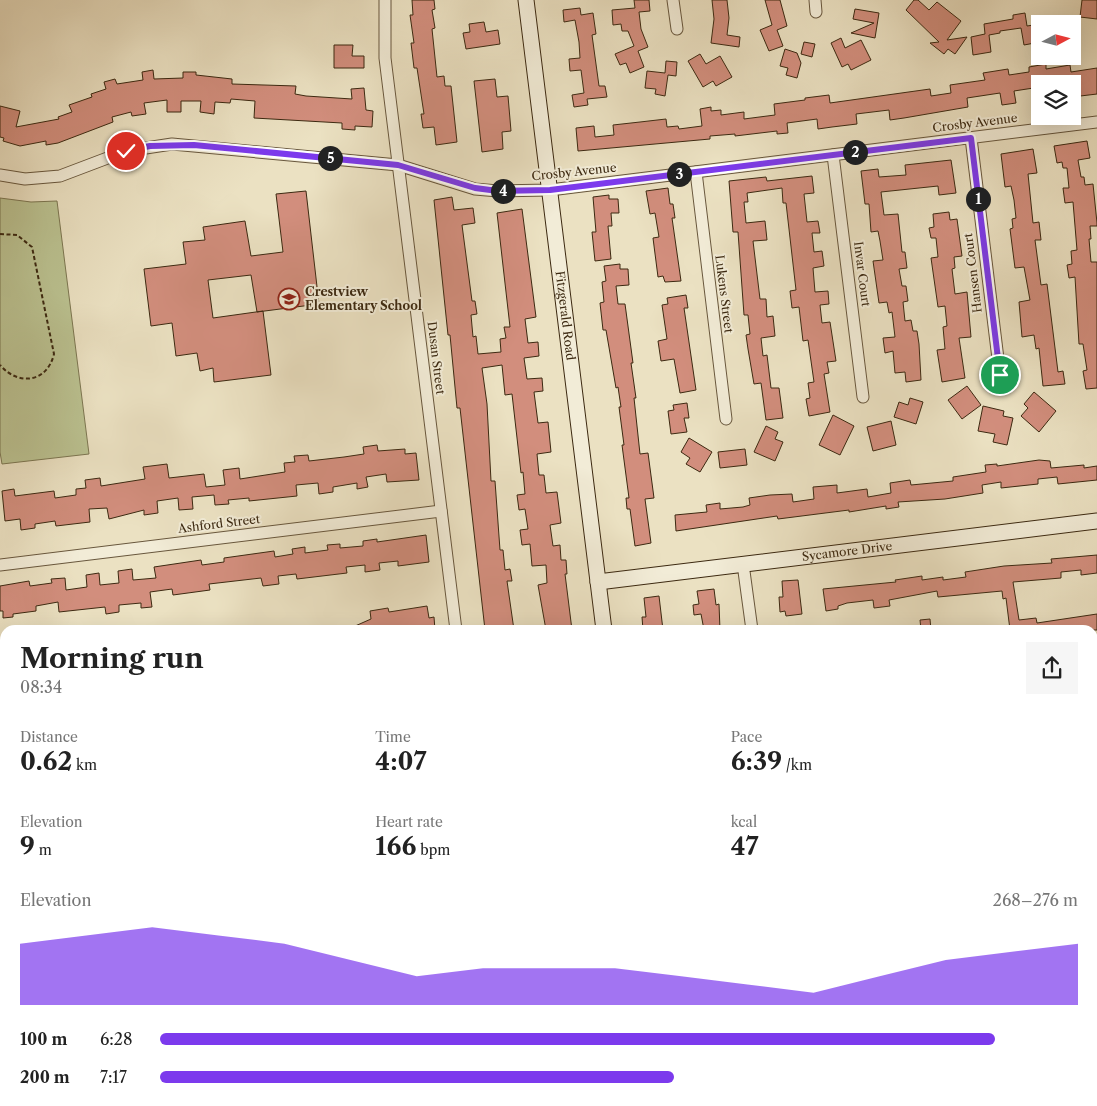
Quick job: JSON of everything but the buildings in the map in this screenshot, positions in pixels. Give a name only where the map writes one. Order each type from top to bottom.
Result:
[{"type":"main road","name":"Fitzgerald Road","points":[[526,0],[603,625]]},
{"type":"main road","name":"Sycamore Drive","points":[[598,582],[1097,521]]},
{"type":"street","name":"Dusan Street","points":[[385,0],[385,58],[455,625]]},
{"type":"street","points":[[673,0],[677,29]]},
{"type":"street","name":"Crosby Avenue","points":[[0,175],[24,179],[60,176],[126,151],[172,144],[398,165],[475,188],[498,191],[550,190],[1097,122]]},
{"type":"street","name":"Hansen Court","points":[[971,138],[1000,375]]},
{"type":"street","name":"Invar Court","points":[[833,155],[863,397]]},
{"type":"street","name":"Lukens Street","points":[[696,172],[726,419]]},
{"type":"street","name":"Ashford Street","points":[[0,565],[441,511]]},
{"type":"street","points":[[743,564],[751,625]]},
{"type":"path","points":[[0,234],[17,235],[32,247],[54,354],[47,370],[32,379],[18,379],[6,372],[0,365]]},
{"type":"green space","points":[[0,198],[31,202],[57,201],[89,454],[2,464],[0,452]]},
{"type":"place","name":"Crestview Elementary School","points":[[289,299]]},
{"type":"route","points":[[126,151],[172,144],[194,145],[398,165],[453,183],[498,191],[550,190],[971,138],[1000,375]]}]
